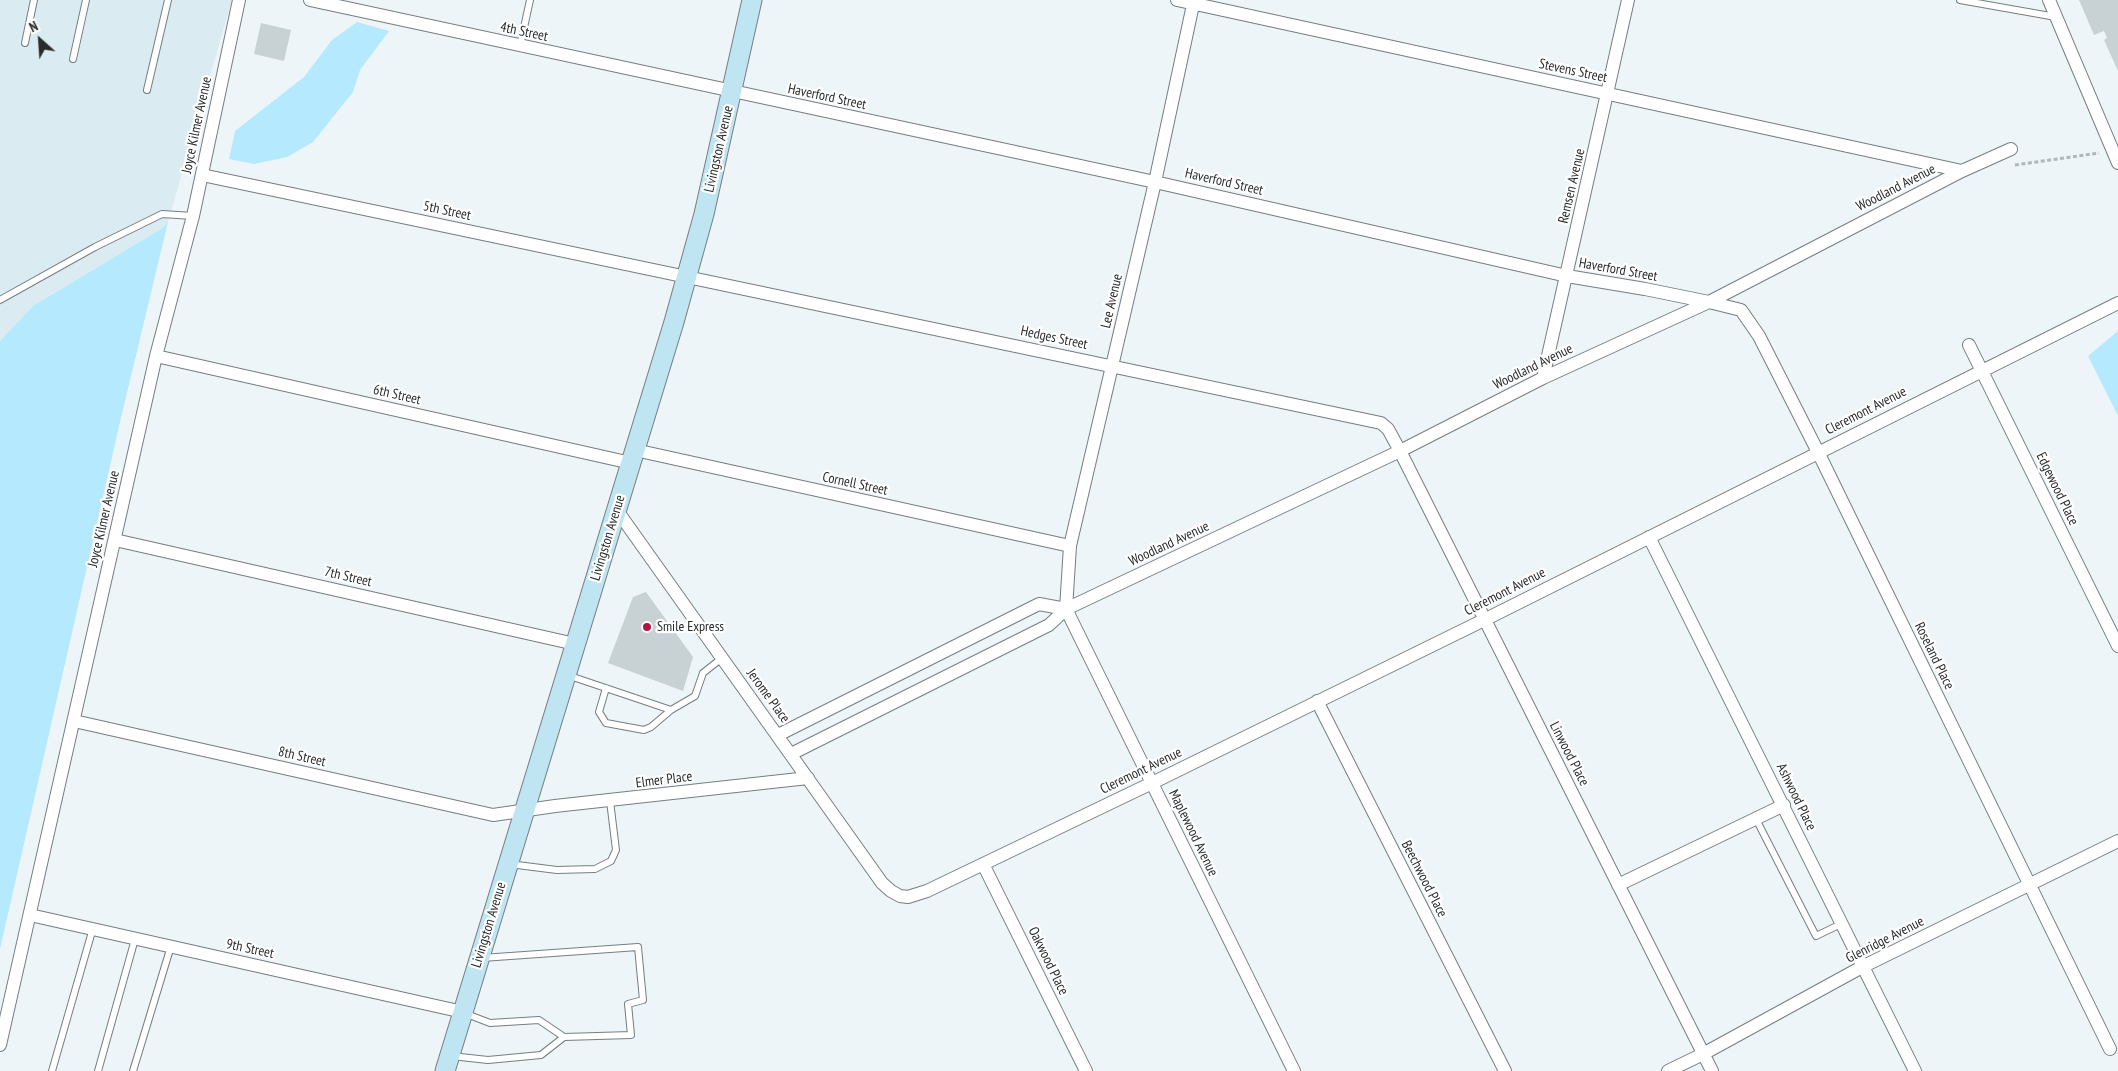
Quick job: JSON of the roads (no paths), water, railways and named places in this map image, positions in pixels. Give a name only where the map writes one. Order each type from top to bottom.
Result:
[{"type":"main road","name":"Livingston Avenue","points":[[447,1063],[633,456],[704,214],[752,0]]},
{"type":"street","name":"Joyce Kilmer Avenue","points":[[0,1045],[156,356],[193,216],[239,0]]},
{"type":"street","name":"4th Street","points":[[310,0],[732,92]]},
{"type":"street","name":"Stevens Street","points":[[1177,0],[1194,2],[1962,171]]},
{"type":"street","name":"Remsen Avenue","points":[[1543,378],[1628,0]]},
{"type":"street","points":[[2049,0],[2118,163]]},
{"type":"street","name":"Lee Avenue","points":[[1066,608],[1070,546],[1155,182],[1194,2]]},
{"type":"street","name":"Haverford Street","points":[[732,92],[1155,182],[1567,276],[1708,302]]},
{"type":"street","name":"Woodland Avenue","points":[[791,754],[1049,624],[1066,608],[1400,451],[1543,378],[1708,302],[1962,171],[2011,149]]},
{"type":"street","name":"5th Street","points":[[202,175],[686,276]]},
{"type":"street","name":"Hedges Street","points":[[686,276],[1381,423],[1388,429],[1400,451]]},
{"type":"street","name":"Roseland Place","points":[[1708,302],[1741,310],[1760,336],[2028,885],[2110,1048]]},
{"type":"street","name":"Cleremont Avenue","points":[[900,896],[908,897],[927,891],[1152,783],[1484,620],[2118,302]]},
{"type":"street","name":"Edgewood Place","points":[[1969,345],[2118,646]]},
{"type":"street","name":"6th Street","points":[[156,356],[633,456]]},
{"type":"street","name":"Linwood Place","points":[[1400,451],[1712,1071]]},
{"type":"street","name":"Cornell Street","points":[[633,456],[1070,546]]},
{"type":"street","name":"Jerome Place","points":[[616,509],[882,883],[900,896]]},
{"type":"street","name":"Ashwood Place","points":[[1649,537],[1915,1071]]},
{"type":"street","name":"7th Street","points":[[114,540],[575,644]]},
{"type":"street","points":[[778,735],[1039,604],[1066,608]]},
{"type":"street","name":"Maplewood Avenue","points":[[1066,608],[1294,1071]]},
{"type":"street","name":"Beechwood Place","points":[[1317,701],[1505,1071]]},
{"type":"street","name":"8th Street","points":[[74,721],[493,815],[524,811]]},
{"type":"street","name":"Elmer Place","points":[[524,811],[808,778]]},
{"type":"street","points":[[1618,885],[1784,805]]},
{"type":"street","name":"Glenridge Avenue","points":[[1668,1071],[1703,1054],[1862,967],[2118,841]]},
{"type":"street","name":"Oakwood Place","points":[[983,864],[1086,1071]]},
{"type":"street","name":"9th Street","points":[[30,915],[463,1012]]},
{"type":"lane","points":[[25,43],[34,0]]},
{"type":"lane","points":[[73,59],[86,0]]},
{"type":"lane","points":[[147,90],[168,0]]},
{"type":"lane","points":[[520,46],[530,0]]},
{"type":"lane","points":[[1960,0],[2056,17]]},
{"type":"lane","points":[[0,300],[95,246],[162,214],[193,216]]},
{"type":"lane","points":[[606,688],[599,712],[606,723],[644,730],[651,727],[671,710],[695,696],[703,673],[722,658]]},
{"type":"lane","points":[[566,674],[671,710]]},
{"type":"lane","points":[[508,864],[557,870],[595,869],[611,862],[616,850],[610,801]]},
{"type":"lane","points":[[1756,818],[1816,936],[1841,924]]},
{"type":"lane","points":[[52,1071],[93,928]]},
{"type":"lane","points":[[98,1071],[135,939]]},
{"type":"lane","points":[[133,1071],[171,946]]},
{"type":"lane","points":[[447,1063],[540,1055],[564,1037],[631,1035],[628,1004],[643,1000],[638,947],[479,958]]},
{"type":"lane","points":[[463,1012],[490,1023],[539,1020],[564,1037]]},
{"type":"place","name":"Smile Express","points":[[647,627]]}]
